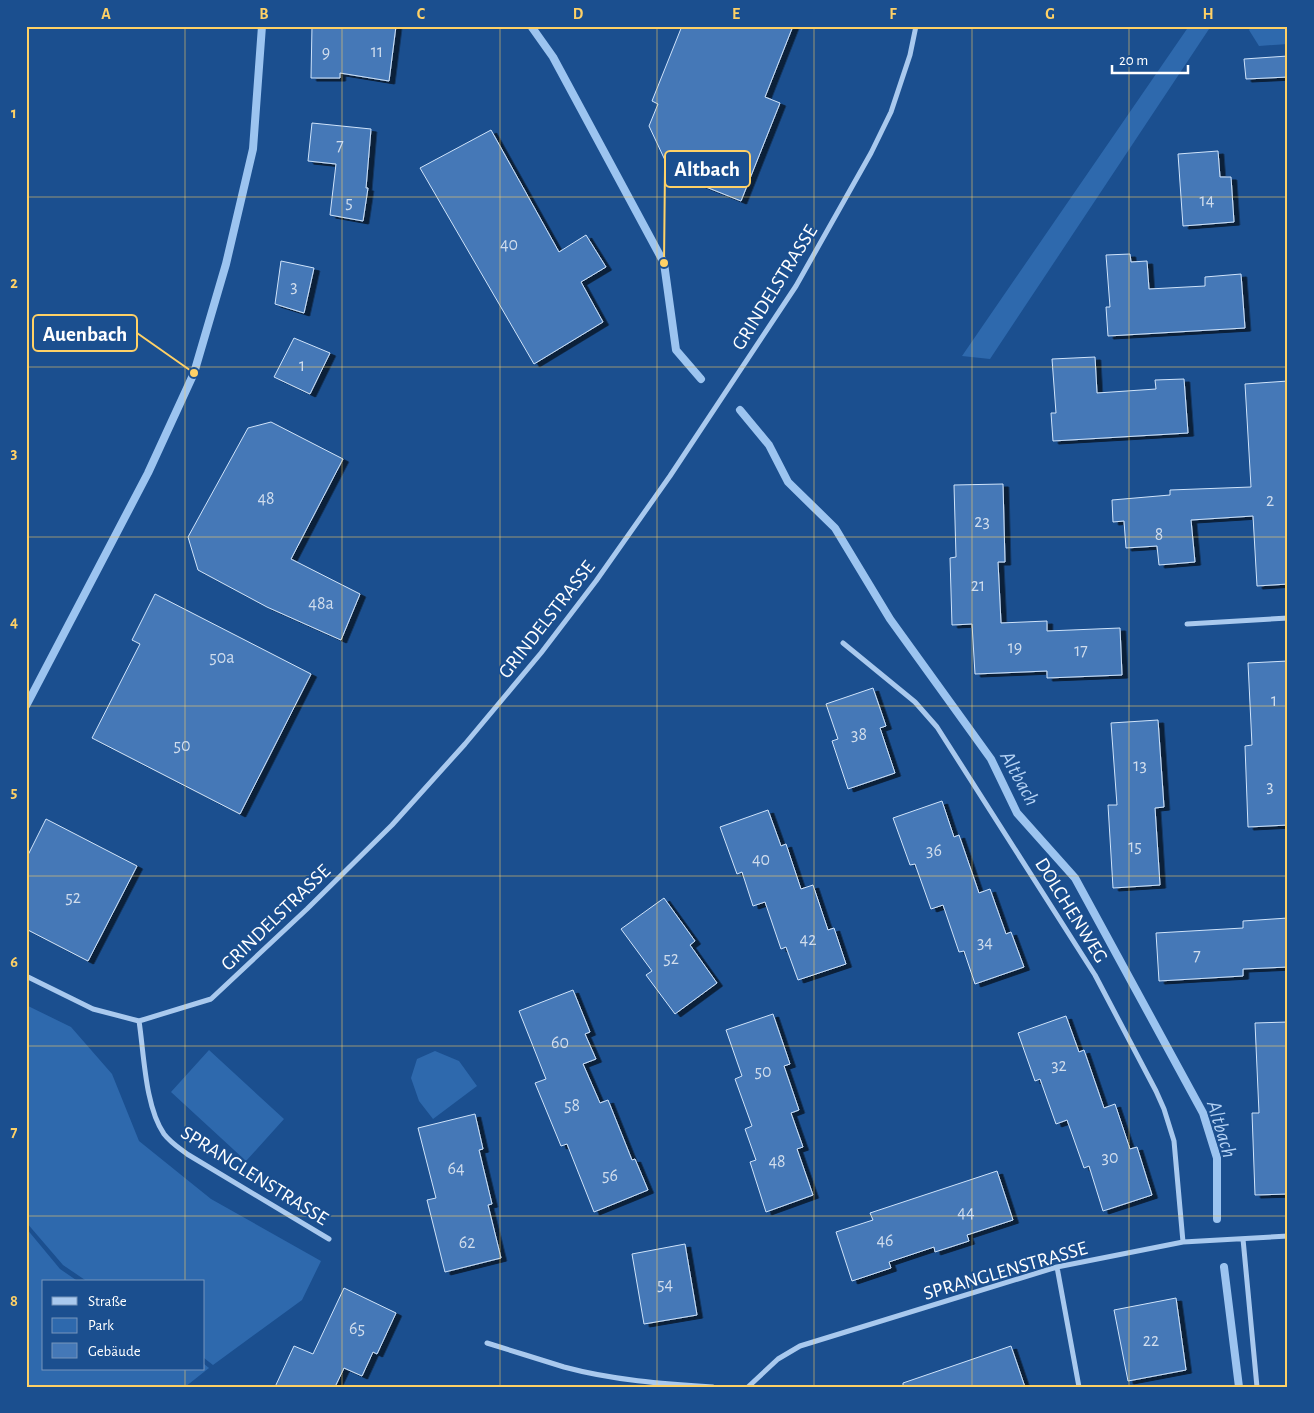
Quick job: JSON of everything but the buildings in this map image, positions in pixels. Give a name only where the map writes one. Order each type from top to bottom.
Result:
[{"type":"street","name":"GRINDELSTRASSE","points":[[139,1021],[211,999],[392,825],[465,744],[546,646],[596,581],[670,476],[796,286],[871,153],[891,112],[910,55],[916,26]]},
{"type":"street","points":[[1187,624],[1288,618]]},
{"type":"street","name":"DOLCHENWEG","points":[[843,643],[915,702],[937,727],[1095,975],[1156,1091],[1170,1126],[1176,1158],[1183,1242]]},
{"type":"street","points":[[26,976],[93,1009],[139,1021]]},
{"type":"street","name":"SPRANGLENSTRASSE","points":[[139,1021],[150,1099],[156,1119],[164,1134],[187,1154],[329,1239]]},
{"type":"street","name":"SPRANGLENSTRASSE","points":[[748,1387],[778,1358],[800,1346],[1057,1266],[1183,1242],[1288,1236]]},
{"type":"street","points":[[1243,1239],[1257,1387]]},
{"type":"street","points":[[1057,1266],[1079,1387]]},
{"type":"street","points":[[487,1343],[566,1367],[610,1376],[675,1385],[713,1387]]},
{"type":"green space","points":[[1189,26],[1211,26],[990,359],[962,356]]},
{"type":"green space","points":[[1252,26],[1288,26],[1288,44],[1259,46],[1249,30]]},
{"type":"green space","points":[[26,1005],[71,1027],[112,1074],[139,1141],[211,1199],[321,1261],[302,1300],[213,1365],[205,1359],[205,1280],[85,1280],[63,1265],[26,1222]]},
{"type":"green space","points":[[209,1050],[284,1119],[246,1161],[171,1092]]},
{"type":"green space","points":[[435,1051],[459,1061],[477,1086],[433,1119],[419,1101],[411,1078],[417,1059]]},
{"type":"green space","points":[[26,1228],[60,1269],[76,1280],[42,1280],[42,1370],[205,1370],[205,1365],[209,1368],[185,1387],[26,1387]]},
{"type":"waterway","points":[[26,706],[148,473],[194,373],[226,264],[253,149],[262,26]]},
{"type":"waterway","name":"Altbach","points":[[531,26],[553,57],[664,263],[676,350],[701,379]]},
{"type":"waterway","name":"Altbach","points":[[740,410],[769,445],[788,482],[835,528],[890,619],[991,759],[1017,813],[1075,878],[1203,1113],[1217,1158],[1217,1219]]},
{"type":"waterway","name":"Altbach","points":[[1224,1267],[1239,1387]]},
{"type":"place","name":"Altbach","points":[[664,263]]},
{"type":"place","name":"Auenbach","points":[[194,373]]}]
